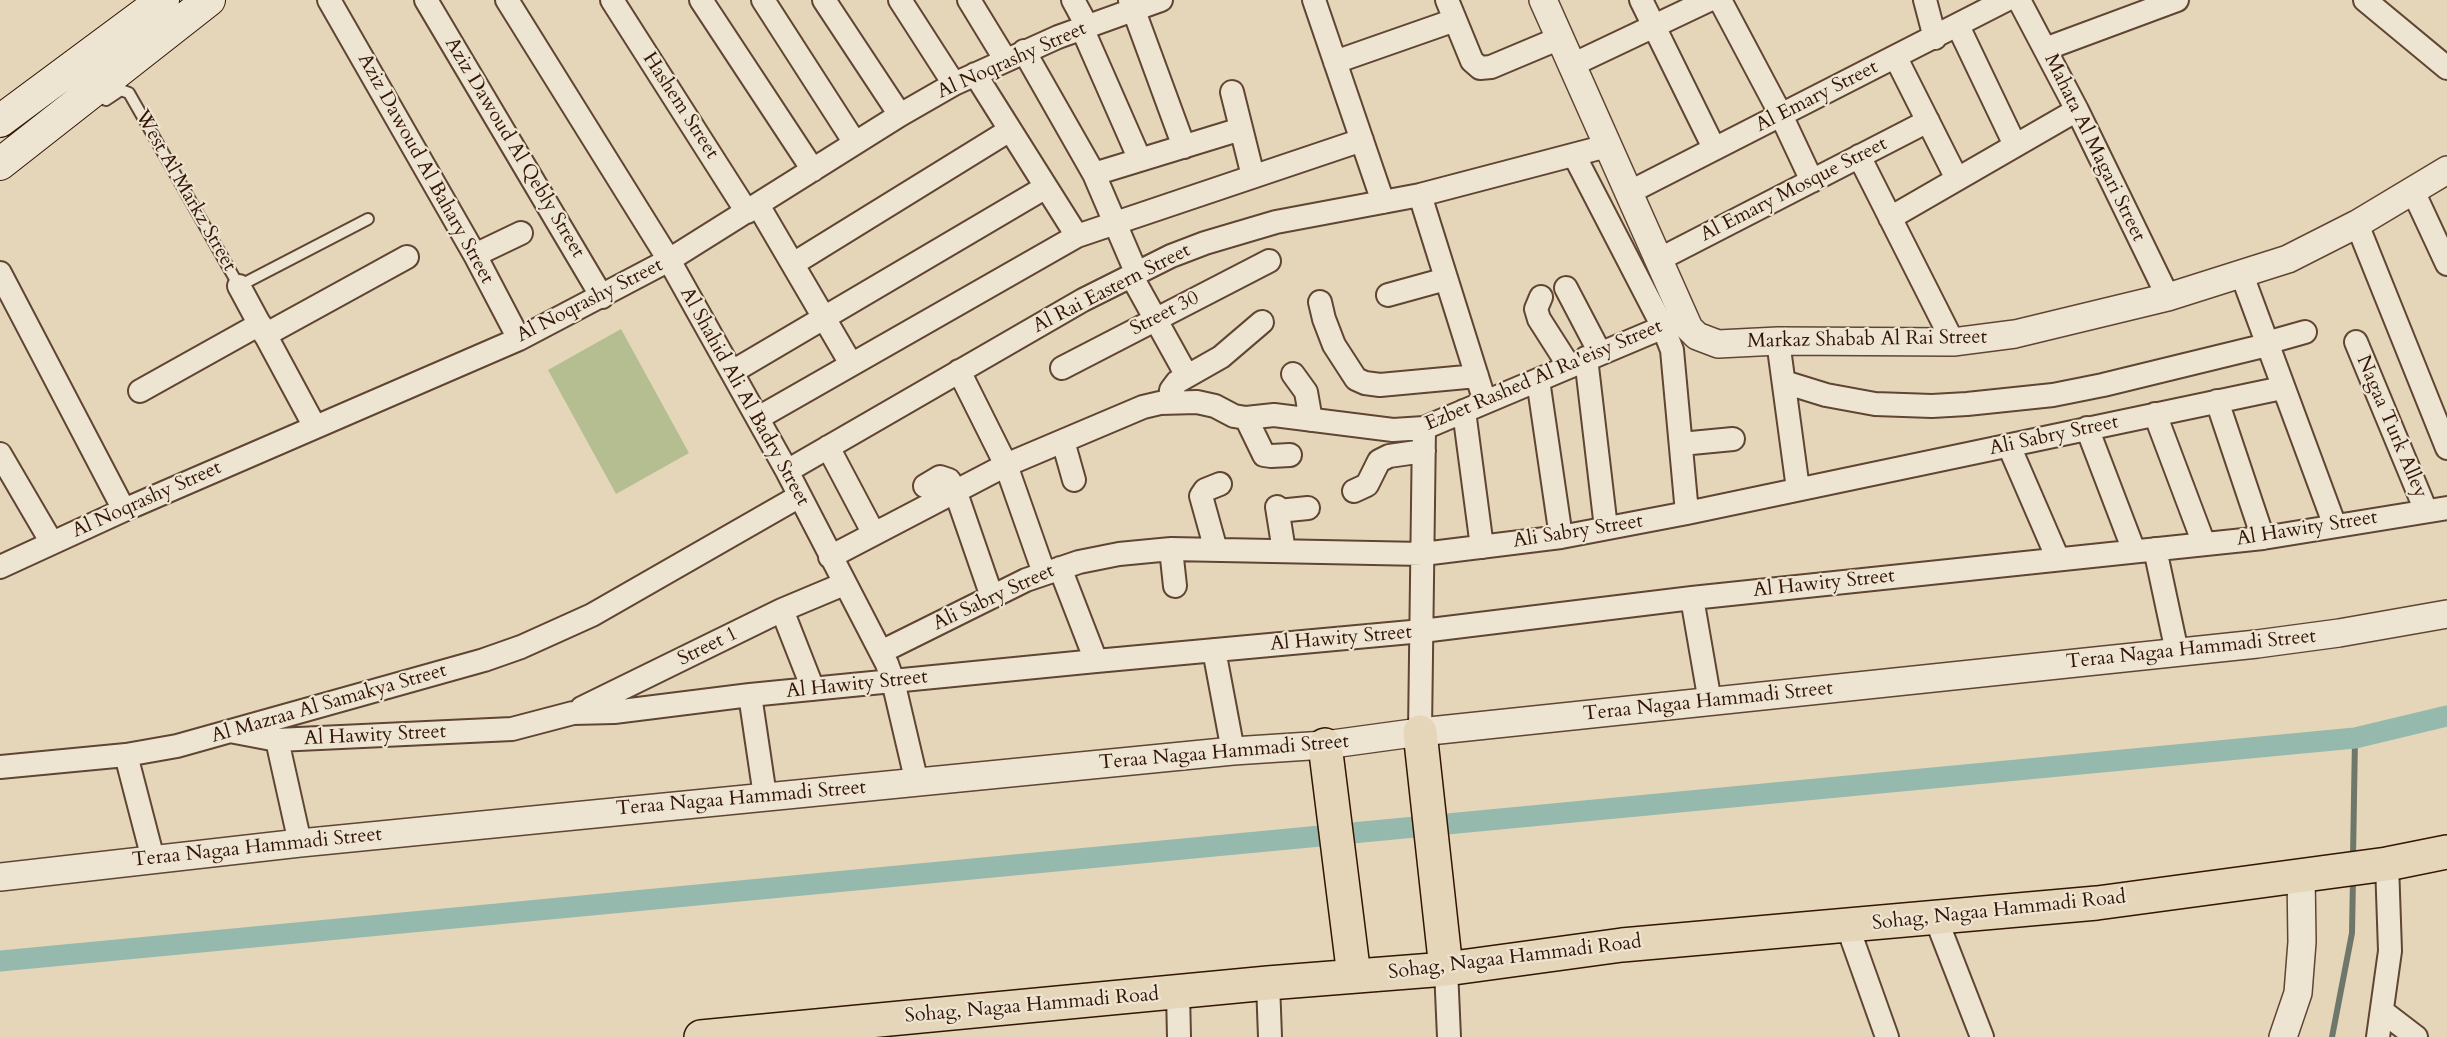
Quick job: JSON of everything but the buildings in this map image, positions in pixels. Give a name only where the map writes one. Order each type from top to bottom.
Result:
[{"type":"main road","points":[[0,121],[162,14],[209,0]]},
{"type":"main road","points":[[0,164],[162,14]]},
{"type":"main road","points":[[1420,732],[1446,969]]},
{"type":"main road","points":[[1325,745],[1354,976]]},
{"type":"main road","name":"Sohag, Nagaa Hammadi Road","points":[[701,1037],[922,1027],[1178,993],[1268,983],[1446,969],[1622,945],[2097,903],[2376,865],[2447,852]]},
{"type":"street","name":"Aziz Dawoud Al Bahary Street","points":[[329,0],[475,255],[519,339]]},
{"type":"street","name":"Aziz Dawoud Al Qebly Street","points":[[426,0],[602,297]]},
{"type":"street","name":"Al Shahid Ali Al Badry Street","points":[[507,0],[669,260],[787,471],[798,497],[881,652],[893,681],[917,783]]},
{"type":"street","name":"Hashem Street","points":[[612,0],[752,208],[793,264],[852,364]]},
{"type":"street","points":[[701,0],[813,170]]},
{"type":"street","points":[[763,0],[855,143]]},
{"type":"street","points":[[824,0],[900,115]]},
{"type":"street","points":[[900,0],[954,84]]},
{"type":"street","points":[[969,0],[1015,55],[1094,174],[1116,223],[1133,273],[1155,320],[1187,376]]},
{"type":"street","points":[[1073,0],[1140,160]]},
{"type":"street","name":"Al Noqrashy Street","points":[[0,567],[124,510],[519,339],[669,260],[900,115],[954,84],[1132,4],[1161,0]]},
{"type":"street","points":[[1314,0],[1383,202]]},
{"type":"street","name":"Markaz Shabab Al Rai Street","points":[[1543,0],[1628,193],[1660,259],[1674,322],[1689,328],[1707,342],[1718,344],[1779,341],[1953,342],[2014,334],[2168,297],[2288,259],[2357,224],[2447,170]]},
{"type":"street","points":[[1641,0],[1714,148]]},
{"type":"street","points":[[1572,65],[1709,0]]},
{"type":"street","points":[[1720,0],[1781,115],[1812,181]]},
{"type":"street","points":[[1925,0],[1935,38]]},
{"type":"street","name":"Al Emary Street","points":[[1628,193],[1958,26],[1981,6],[2006,0]]},
{"type":"street","name":"Mahata Al Magari Street","points":[[2019,0],[2077,110],[2168,297]]},
{"type":"street","points":[[2045,49],[2177,0]]},
{"type":"street","points":[[2365,0],[2447,68]]},
{"type":"street","points":[[1132,4],[1184,147]]},
{"type":"street","points":[[1335,62],[1451,10],[1472,61],[1480,68],[1491,67],[1560,38]]},
{"type":"street","points":[[1958,26],[2015,145]]},
{"type":"street","points":[[1896,58],[1957,179]]},
{"type":"street","points":[[975,74],[1077,236]]},
{"type":"street","points":[[1232,92],[1253,176]]},
{"type":"street","points":[[1890,218],[2077,110]]},
{"type":"street","name":"Al Emary Mosque Street","points":[[1660,259],[1928,121]]},
{"type":"street","points":[[1094,174],[1241,129]]},
{"type":"street","points":[[793,264],[1010,130]]},
{"type":"street","points":[[758,418],[1077,236],[1362,140]]},
{"type":"street","name":"Al Rai Eastern Street","points":[[787,471],[1083,300],[1133,273],[1205,243],[1312,214],[1420,195],[1607,146]]},
{"type":"street","points":[[1574,155],[1674,322],[1673,358],[1687,513]]},
{"type":"street","points":[[1859,156],[1953,342]]},
{"type":"street","points":[[732,372],[1046,187]]},
{"type":"street","points":[[2413,191],[2447,264]]},
{"type":"street","points":[[1420,195],[1485,402]]},
{"type":"street","points":[[2357,224],[2447,448]]},
{"type":"street","points":[[475,255],[522,233]]},
{"type":"street","points":[[140,391],[407,258]]},
{"type":"street","name":"Street 30","points":[[1062,368],[1269,261]]},
{"type":"street","points":[[0,273],[124,510]]},
{"type":"street","points":[[2242,275],[2335,526]]},
{"type":"street","points":[[1388,295],[1446,279]]},
{"type":"street","name":"West Al Markz Street","points":[[239,286],[315,427]]},
{"type":"street","points":[[1566,288],[1585,359],[1606,528]]},
{"type":"street","points":[[1541,297],[1536,309],[1539,319],[1585,359]]},
{"type":"street","points":[[1320,302],[1334,345],[1356,379],[1380,385],[1477,376]]},
{"type":"street","points":[[1170,402],[1174,385],[1221,357],[1262,322]]},
{"type":"street","name":"Ezbet Rashed Al Ra'eisy Street","points":[[830,557],[1006,465],[1143,407],[1170,402],[1197,402],[1215,406],[1234,416],[1246,418],[1274,415],[1393,430],[1424,428],[1674,322]]},
{"type":"street","points":[[1784,382],[1826,395],[1875,404],[1913,406],[1967,404],[2053,395],[2103,386],[2305,332]]},
{"type":"street","points":[[1779,341],[1798,489]]},
{"type":"street","name":"Nagaa Turk Alley","points":[[2356,342],[2437,509]]},
{"type":"street","points":[[959,371],[1006,465],[1052,571],[1096,660]]},
{"type":"street","points":[[1293,374],[1306,392],[1311,420]]},
{"type":"street","points":[[1538,380],[1561,537]]},
{"type":"street","name":"Ali Sabry Street","points":[[881,652],[992,597],[1052,571],[1119,554],[1171,549],[1423,554],[1561,537],[1687,513],[2283,388]]},
{"type":"street","points":[[2217,401],[2263,538]]},
{"type":"street","points":[[1464,411],[1482,546]]},
{"type":"street","points":[[2155,414],[2204,544]]},
{"type":"street","points":[[1246,418],[1264,455],[1290,455]]},
{"type":"street","points":[[1420,732],[1424,428]]},
{"type":"street","points":[[2087,428],[2144,550],[2177,652]]},
{"type":"street","points":[[1681,444],[1733,439]]},
{"type":"street","points":[[1063,441],[1074,480]]},
{"type":"street","points":[[2009,446],[2058,559]]},
{"type":"street","points":[[828,447],[874,534]]},
{"type":"street","points":[[1354,491],[1367,485],[1379,461],[1389,456],[1424,451]]},
{"type":"street","points":[[0,454],[52,543]]},
{"type":"street","points":[[925,486],[940,477],[949,480],[955,490],[992,597]]},
{"type":"street","points":[[1216,550],[1202,496],[1205,490],[1220,484]]},
{"type":"street","name":"Al Mazraa Al Samakya Street","points":[[0,767],[126,755],[177,746],[235,732],[484,660],[521,647],[592,615],[798,497]]},
{"type":"street","points":[[1284,552],[1278,509],[1308,508]]},
{"type":"street","name":"Al Hawity Street","points":[[235,732],[277,740],[512,729],[573,713],[614,712],[750,695],[1096,660],[1422,631],[1692,598],[2263,538],[2437,509]]},
{"type":"street","points":[[1171,549],[1175,586]]},
{"type":"street","name":"Street 1","points":[[573,713],[782,610],[844,584]]},
{"type":"street","points":[[1692,598],[1710,702]]},
{"type":"street","points":[[782,610],[813,689]]},
{"type":"street","name":"Teraa Nagaa Hammadi Street","points":[[0,876],[765,796],[1233,751],[1325,745],[1420,732],[2177,652],[2339,633],[2447,614]]},
{"type":"street","points":[[1214,650],[1233,751]]},
{"type":"street","points":[[750,695],[765,796]]},
{"type":"street","points":[[277,740],[300,843]]},
{"type":"street","points":[[126,755],[153,859]]},
{"type":"street","points":[[2376,865],[2390,951],[2378,1037]]},
{"type":"street","points":[[2283,1037],[2298,993],[2302,942],[2315,872]]},
{"type":"street","points":[[1936,919],[1983,1037]]},
{"type":"street","points":[[1847,925],[1887,1037]]},
{"type":"street","points":[[1446,969],[1449,1037]]},
{"type":"street","points":[[1268,983],[1270,1037]]},
{"type":"street","points":[[1178,993],[1179,1037]]},
{"type":"street","points":[[2382,1011],[2416,1037]]},
{"type":"lane","name":"West Al Markz Street","points":[[100,104],[121,90],[129,93],[239,286]]},
{"type":"lane","points":[[0,174],[55,136]]},
{"type":"lane","points":[[239,286],[368,219]]},
{"type":"green space","points":[[621,329],[689,453],[616,494],[548,370]]},
{"type":"waterway","points":[[0,961],[2355,738],[2447,716]]},
{"type":"waterway","points":[[2353,858],[2355,738]]},
{"type":"waterway","points":[[2332,1037],[2352,933],[2353,878]]}]
